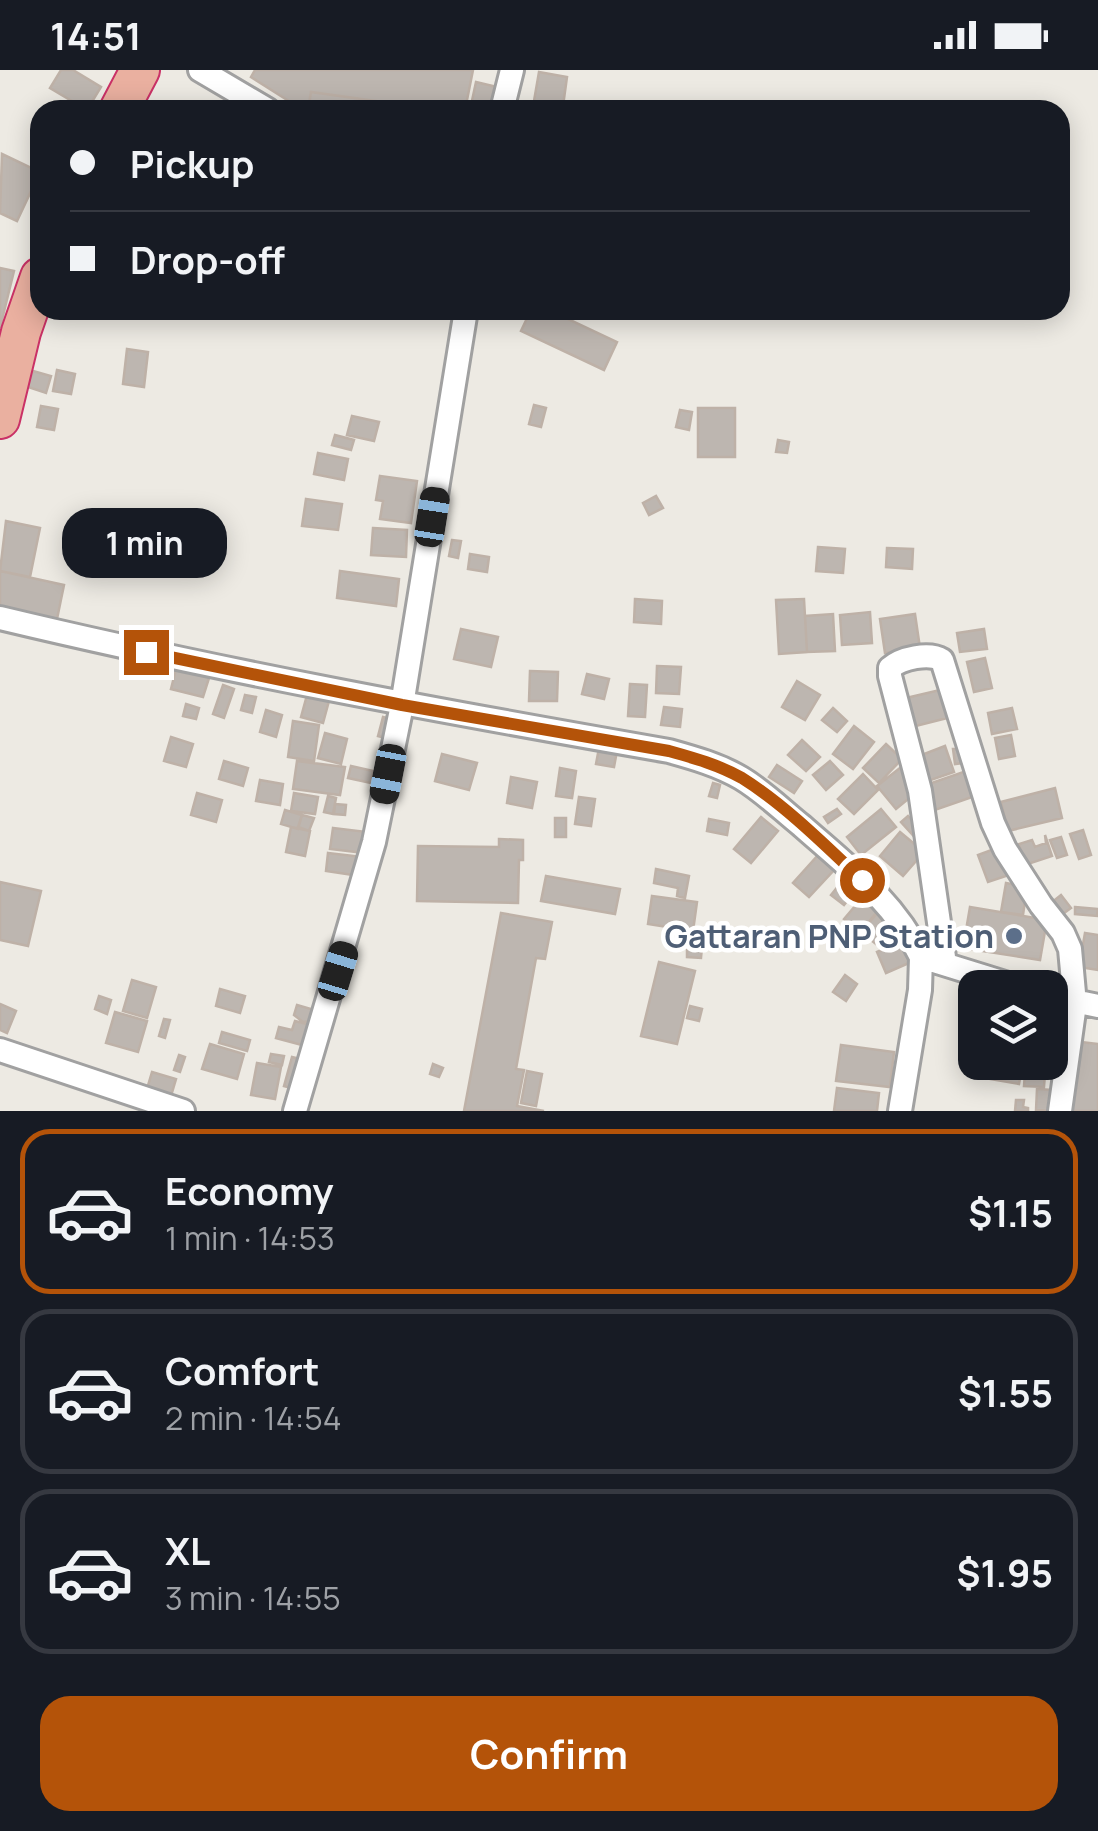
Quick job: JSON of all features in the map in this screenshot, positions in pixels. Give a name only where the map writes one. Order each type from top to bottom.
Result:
[{"type":"highway","points":[[124,100],[140,70]]},
{"type":"highway","points":[[0,418],[30,306]]},
{"type":"street","points":[[200,70],[251,100]]},
{"type":"street","points":[[504,100],[512,70]]},
{"type":"street","points":[[295,1111],[374,842],[402,705],[464,320]]},
{"type":"street","points":[[0,618],[402,705],[669,751],[740,777],[841,860],[909,932],[920,956],[920,990],[900,1111]]},
{"type":"street","points":[[946,964],[920,791],[890,676],[890,668],[898,661],[934,656],[942,660],[993,823],[1040,905],[1067,941],[1086,1005],[1060,1111]]},
{"type":"street","points":[[920,956],[965,970]]},
{"type":"street","points":[[0,1050],[184,1111]]},
{"type":"building","points":[[61,70],[73,70],[101,87],[93,100],[70,100],[50,88]]},
{"type":"building","points":[[255,70],[473,70],[467,100],[368,100],[311,92],[310,100],[287,100],[251,77]]},
{"type":"building","points":[[539,72],[567,77],[564,100],[534,100]]},
{"type":"building","points":[[476,82],[501,88],[499,100],[472,100]]},
{"type":"building","points":[[311,92],[368,100],[310,100]]},
{"type":"building","points":[[2,154],[30,167],[30,193],[17,221],[0,213]]},
{"type":"building","points":[[0,268],[14,271],[0,328]]},
{"type":"building","points":[[526,320],[570,320],[617,342],[604,370],[521,331]]},
{"type":"building","points":[[127,349],[148,352],[144,387],[123,384]]},
{"type":"building","points":[[57,370],[75,374],[71,394],[53,391]]},
{"type":"building","points":[[33,371],[51,376],[46,393],[28,387]]},
{"type":"building","points":[[534,405],[546,408],[541,427],[529,424]]},
{"type":"building","points":[[41,406],[58,409],[54,430],[37,427]]},
{"type":"building","points":[[698,408],[735,408],[735,457],[698,457]]},
{"type":"building","points":[[680,410],[692,412],[689,430],[676,427]]},
{"type":"building","points":[[352,416],[379,422],[374,441],[347,435]]},
{"type":"building","points":[[335,435],[354,440],[351,450],[332,445]]},
{"type":"building","points":[[778,440],[789,442],[787,453],[776,452]]},
{"type":"building","points":[[318,453],[348,459],[344,480],[314,474]]},
{"type":"building","points":[[380,476],[417,481],[411,523],[380,519],[383,501],[376,500]]},
{"type":"building","points":[[656,496],[663,508],[649,515],[643,503]]},
{"type":"building","points":[[306,499],[342,504],[338,530],[302,526]]},
{"type":"building","points":[[6,521],[40,528],[30,577],[0,571]]},
{"type":"building","points":[[373,528],[407,530],[406,557],[371,555]]},
{"type":"building","points":[[452,540],[461,541],[458,558],[449,556]]},
{"type":"building","points":[[818,547],[845,549],[843,573],[816,571]]},
{"type":"building","points":[[887,548],[913,549],[912,569],[886,567]]},
{"type":"building","points":[[470,554],[489,557],[487,572],[468,569]]},
{"type":"building","points":[[0,571],[64,585],[57,619],[0,607]]},
{"type":"building","points":[[340,571],[399,579],[396,606],[337,598]]},
{"type":"building","points":[[635,599],[662,601],[661,624],[634,622]]},
{"type":"building","points":[[804,599],[807,652],[779,654],[776,600]]},
{"type":"building","points":[[870,612],[872,643],[842,645],[840,615]]},
{"type":"building","points":[[833,614],[835,651],[807,652],[805,616]]},
{"type":"building","points":[[915,614],[920,648],[885,653],[880,619]]},
{"type":"building","points":[[461,629],[498,637],[491,667],[454,659]]},
{"type":"building","points":[[984,629],[987,649],[960,652],[957,633]]},
{"type":"building","points":[[985,658],[992,688],[974,692],[967,662]]},
{"type":"building","points":[[657,666],[681,667],[679,694],[656,693]]},
{"type":"building","points":[[176,669],[209,678],[203,697],[171,689]]},
{"type":"building","points":[[530,671],[558,672],[557,701],[529,701]]},
{"type":"building","points":[[587,674],[609,679],[604,699],[582,694]]},
{"type":"building","points":[[797,681],[820,695],[805,720],[782,707]]},
{"type":"building","points":[[630,684],[647,685],[645,717],[628,716]]},
{"type":"building","points":[[223,685],[234,689],[224,718],[213,714]]},
{"type":"building","points":[[940,690],[947,718],[908,728],[902,699]]},
{"type":"building","points":[[245,695],[256,697],[252,713],[241,710]]},
{"type":"building","points":[[307,695],[329,701],[323,723],[301,717]]},
{"type":"building","points":[[186,704],[199,708],[196,719],[183,716]]},
{"type":"building","points":[[664,707],[682,709],[680,727],[661,725]]},
{"type":"building","points":[[833,708],[847,721],[837,732],[822,720]]},
{"type":"building","points":[[1012,708],[1017,729],[992,734],[988,713]]},
{"type":"building","points":[[266,710],[282,715],[276,737],[260,732]]},
{"type":"building","points":[[383,717],[394,720],[389,739],[378,736]]},
{"type":"building","points":[[293,721],[319,725],[314,761],[288,757]]},
{"type":"building","points":[[854,726],[874,742],[853,769],[833,754]]},
{"type":"building","points":[[325,733],[347,739],[341,764],[318,758]]},
{"type":"building","points":[[1011,735],[1015,756],[999,759],[995,738]]},
{"type":"building","points":[[171,737],[193,744],[186,767],[164,761]]},
{"type":"building","points":[[802,740],[820,757],[806,771],[788,755]]},
{"type":"building","points":[[886,744],[902,759],[879,783],[863,768]]},
{"type":"building","points":[[945,746],[954,772],[928,781],[919,756]]},
{"type":"building","points":[[599,748],[617,751],[614,767],[596,764]]},
{"type":"building","points":[[953,749],[962,749],[964,763],[955,764]]},
{"type":"building","points":[[442,754],[477,763],[469,790],[435,781]]},
{"type":"building","points":[[224,761],[248,768],[243,786],[219,779]]},
{"type":"building","points":[[297,761],[345,767],[340,795],[293,789]]},
{"type":"building","points":[[830,761],[843,775],[826,790],[813,775]]},
{"type":"building","points":[[777,765],[802,781],[794,793],[769,777]]},
{"type":"building","points":[[351,766],[373,771],[371,783],[348,778]]},
{"type":"building","points":[[560,768],[576,771],[572,798],[556,796]]},
{"type":"building","points":[[900,768],[919,790],[896,809],[877,786]]},
{"type":"building","points":[[969,770],[978,795],[932,811],[923,786]]},
{"type":"building","points":[[863,774],[878,790],[854,814],[838,799]]},
{"type":"building","points":[[511,777],[537,782],[532,808],[507,803]]},
{"type":"building","points":[[260,780],[283,784],[280,805],[256,801]]},
{"type":"building","points":[[713,783],[720,785],[717,798],[709,796]]},
{"type":"building","points":[[1055,788],[1062,818],[1008,831],[1001,802]]},
{"type":"building","points":[[197,793],[222,800],[216,822],[191,815]]},
{"type":"building","points":[[294,793],[318,797],[315,814],[291,811]]},
{"type":"building","points":[[328,796],[336,798],[333,814],[324,812]]},
{"type":"building","points":[[579,797],[595,799],[591,826],[575,824]]},
{"type":"building","points":[[335,804],[346,805],[345,815],[334,814]]},
{"type":"building","points":[[837,809],[841,814],[828,823],[824,817]]},
{"type":"building","points":[[881,809],[896,827],[861,855],[847,837]]},
{"type":"building","points":[[285,810],[302,815],[298,829],[281,824]]},
{"type":"building","points":[[302,815],[314,818],[309,831],[298,827]]},
{"type":"building","points":[[908,816],[925,836],[919,842],[901,822]]},
{"type":"building","points":[[761,817],[778,831],[751,863],[734,849]]},
{"type":"building","points":[[555,818],[566,818],[566,837],[555,837]]},
{"type":"building","points":[[709,819],[729,823],[727,835],[707,831]]},
{"type":"building","points":[[291,827],[310,831],[305,856],[286,852]]},
{"type":"building","points":[[333,828],[367,832],[365,853],[330,849]]},
{"type":"building","points":[[1083,830],[1091,855],[1079,859],[1070,834]]},
{"type":"building","points":[[900,832],[924,852],[903,876],[880,856]]},
{"type":"building","points":[[1045,835],[1052,856],[1025,865],[1019,844],[1032,840],[1035,847],[1046,843]]},
{"type":"building","points":[[1061,837],[1067,855],[1057,858],[1050,840]]},
{"type":"building","points":[[499,839],[523,840],[518,903],[417,901],[418,846],[499,847]]},
{"type":"building","points":[[1002,846],[1012,874],[988,882],[978,855]]},
{"type":"building","points":[[328,853],[363,857],[360,876],[326,871]]},
{"type":"building","points":[[819,854],[835,869],[809,897],[793,883]]},
{"type":"building","points":[[656,869],[689,876],[685,898],[677,896],[678,888],[654,883]]},
{"type":"building","points":[[546,876],[620,889],[615,914],[541,901]]},
{"type":"building","points":[[843,880],[856,890],[844,905],[831,895]]},
{"type":"building","points":[[0,882],[41,891],[28,946],[0,940]]},
{"type":"building","points":[[1006,883],[1027,887],[1023,915],[1001,912]]},
{"type":"building","points":[[1061,895],[1071,908],[1060,916],[1051,903]]},
{"type":"building","points":[[652,896],[697,902],[693,931],[648,924]]},
{"type":"building","points":[[861,899],[877,912],[860,932],[844,919]]},
{"type":"building","points":[[970,907],[1047,920],[1040,960],[963,948]]},
{"type":"building","points":[[1075,907],[1098,909],[1097,916],[1075,914]]},
{"type":"building","points":[[880,910],[895,922],[876,944],[861,932]]},
{"type":"building","points":[[501,913],[552,922],[545,959],[536,958],[516,1069],[524,1070],[517,1106],[544,1111],[464,1111]]},
{"type":"building","points":[[1085,933],[1098,935],[1098,970],[1079,967]]},
{"type":"building","points":[[908,938],[918,959],[886,973],[877,952]]},
{"type":"building","points":[[687,946],[702,947],[701,958],[687,957]]},
{"type":"building","points":[[659,962],[695,971],[677,1044],[641,1036]]},
{"type":"building","points":[[845,975],[857,984],[846,1001],[833,992]]},
{"type":"building","points":[[132,980],[156,987],[147,1018],[123,1011]]},
{"type":"building","points":[[220,989],[245,996],[240,1013],[216,1006]]},
{"type":"building","points":[[99,996],[111,1000],[107,1014],[95,1009]]},
{"type":"building","points":[[0,1004],[16,1011],[7,1033],[0,1030]]},
{"type":"building","points":[[297,1005],[318,1011],[315,1021],[303,1022],[294,1015]]},
{"type":"building","points":[[690,1006],[702,1009],[699,1021],[687,1018]]},
{"type":"building","points":[[115,1012],[147,1021],[138,1052],[106,1043]]},
{"type":"building","points":[[164,1019],[170,1020],[165,1038],[159,1036]]},
{"type":"building","points":[[295,1021],[319,1027],[313,1048],[276,1038],[279,1027],[292,1030]]},
{"type":"building","points":[[222,1032],[250,1040],[247,1051],[219,1043]]},
{"type":"building","points":[[1081,1042],[1098,1044],[1098,1111],[1070,1111]]},
{"type":"building","points":[[210,1044],[244,1054],[237,1079],[202,1069]]},
{"type":"building","points":[[841,1045],[894,1052],[890,1087],[836,1081]]},
{"type":"building","points":[[271,1054],[284,1056],[282,1065],[269,1062]]},
{"type":"building","points":[[179,1055],[185,1057],[180,1072],[174,1070]]},
{"type":"building","points":[[292,1057],[308,1061],[299,1090],[284,1086]]},
{"type":"building","points":[[257,1063],[281,1067],[275,1099],[251,1095]]},
{"type":"building","points":[[433,1064],[443,1068],[439,1077],[430,1074]]},
{"type":"building","points":[[527,1071],[542,1074],[536,1106],[521,1103]]},
{"type":"building","points":[[152,1072],[176,1079],[171,1096],[147,1089]]},
{"type":"building","points":[[1024,1080],[1045,1080],[1044,1087],[1024,1086]]},
{"type":"building","points":[[837,1088],[879,1093],[877,1111],[834,1111]]},
{"type":"building","points":[[1037,1089],[1052,1090],[1051,1111],[1036,1110]]},
{"type":"building","points":[[1016,1100],[1024,1100],[1023,1107],[1028,1111],[1015,1111]]},
{"type":"place","name":"Gattaran PNP Station","points":[[1014,936]]},
{"type":"route","points":[[146,652],[402,705],[669,751],[706,762],[759,790],[862,880]]}]
